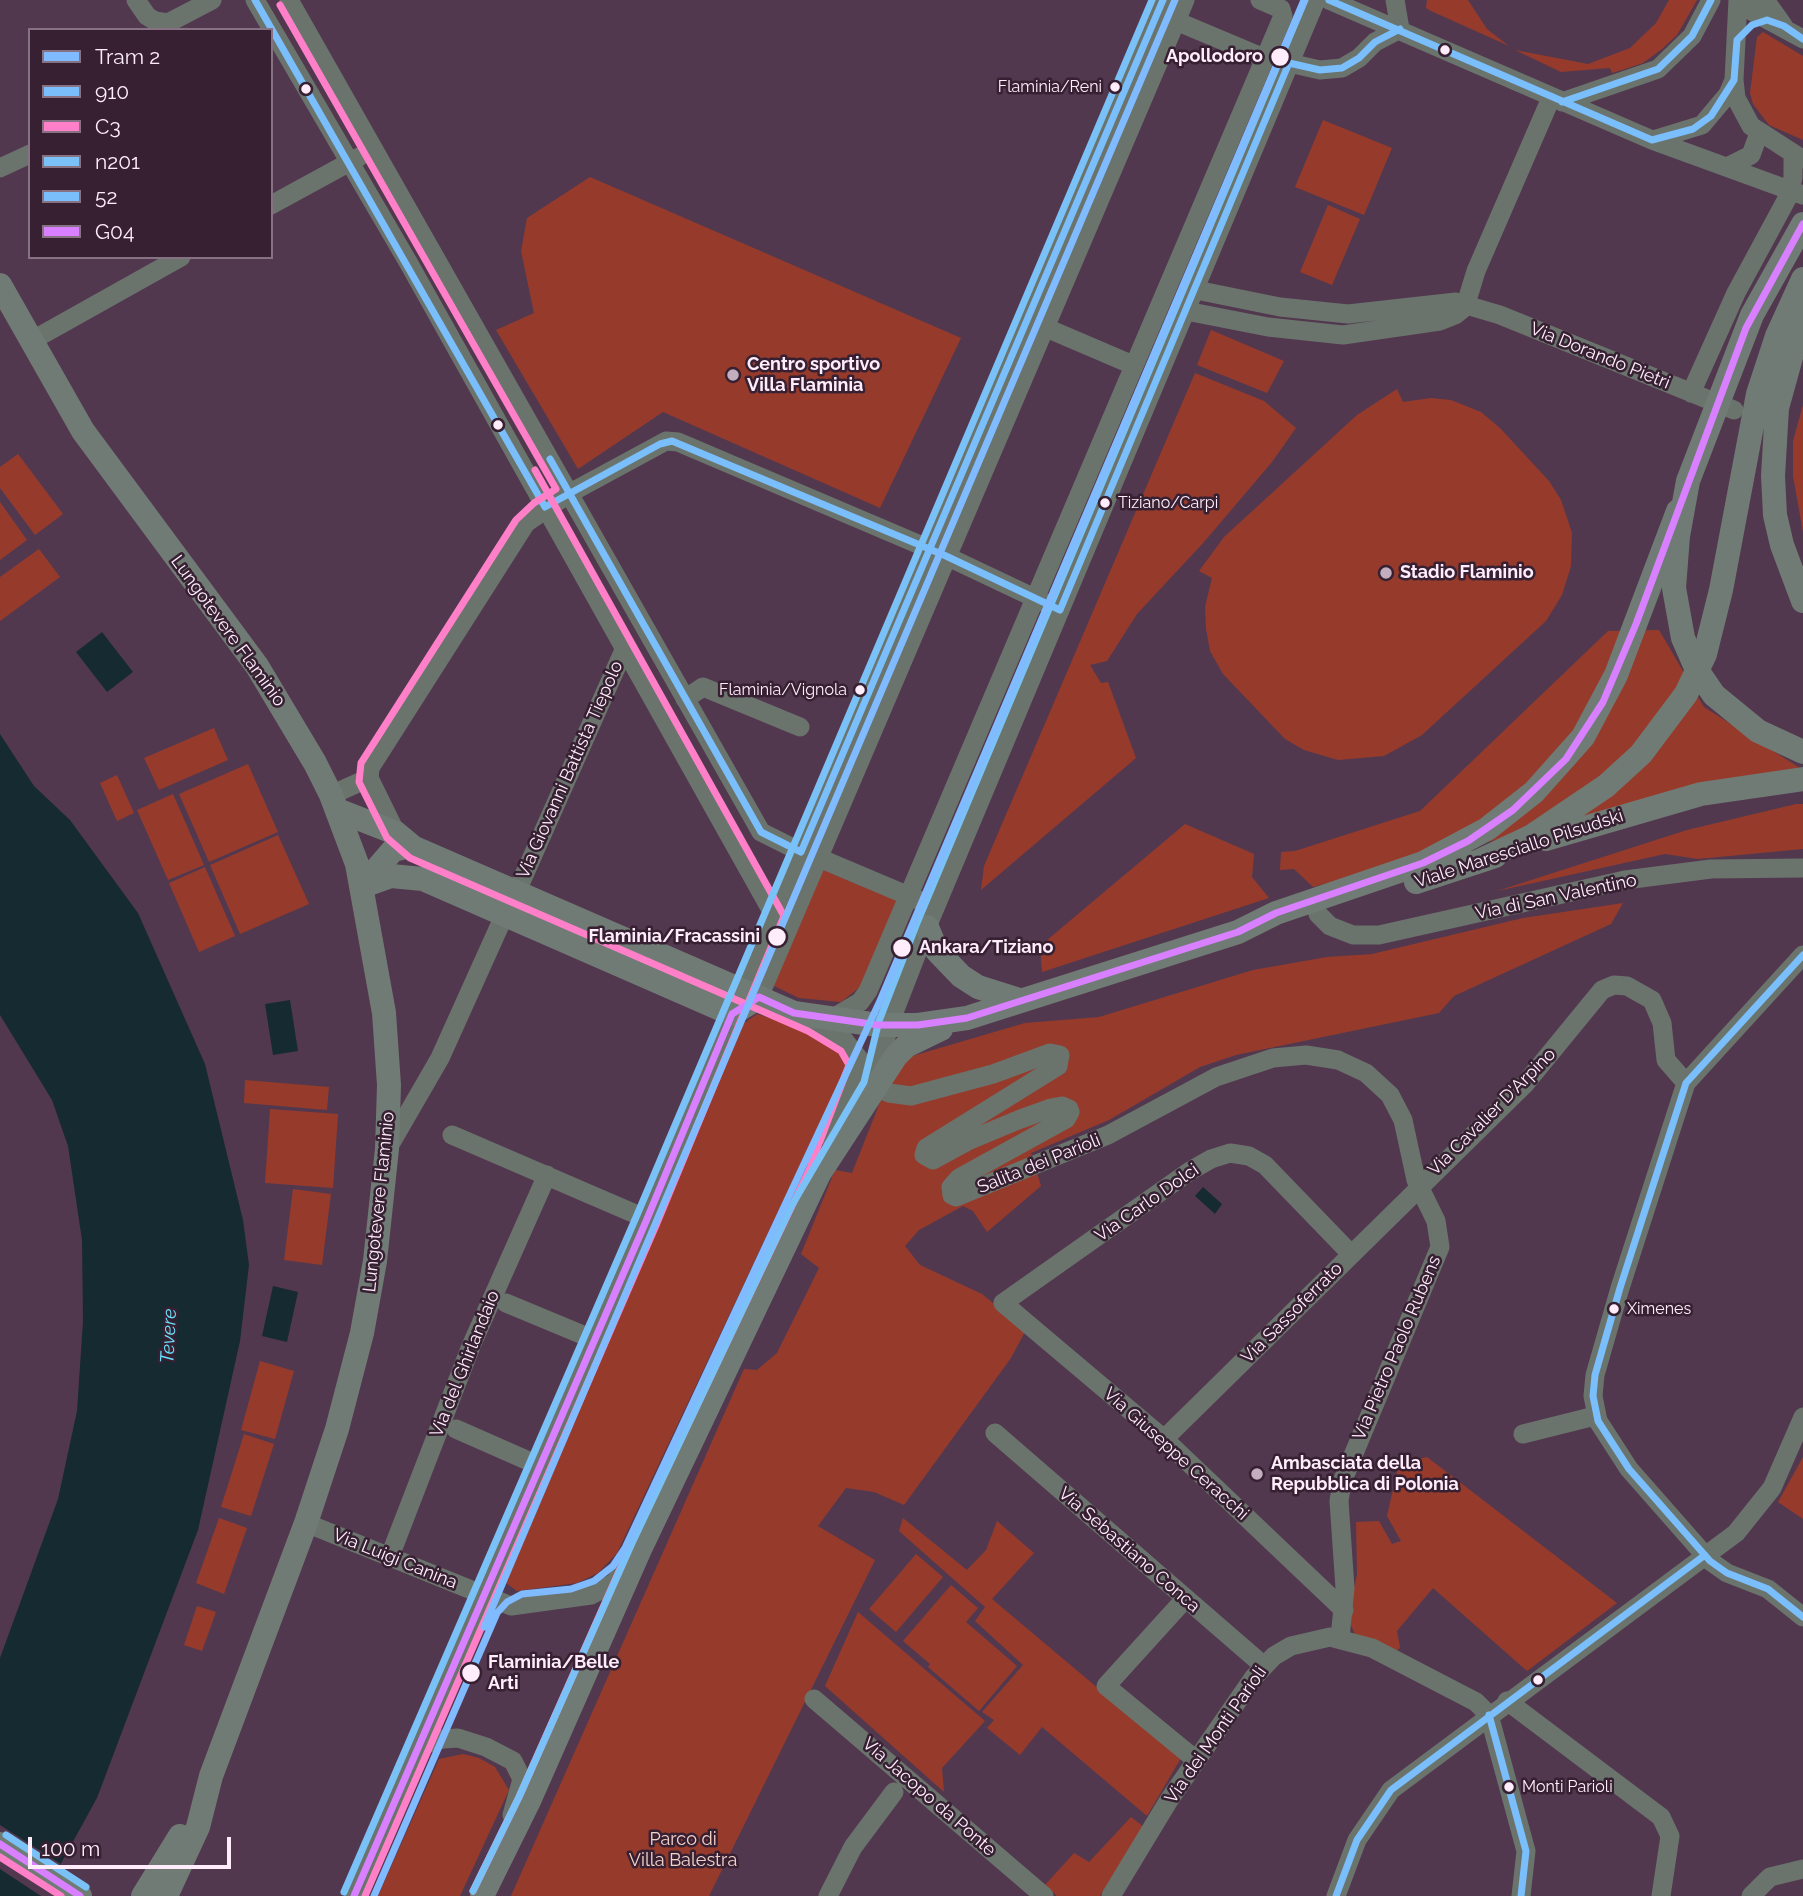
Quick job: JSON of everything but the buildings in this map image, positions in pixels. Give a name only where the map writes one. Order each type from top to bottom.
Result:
[{"type":"main road","points":[[1473,851],[1548,778],[1583,737],[1610,687],[1752,315],[1803,224]]},
{"type":"main road","points":[[1473,851],[1532,836],[1593,797],[1632,764],[1665,726],[1681,702],[1705,654],[1729,548],[1758,394],[1777,336],[1803,279]]},
{"type":"main road","name":"Lungotevere Flaminio","points":[[0,285],[69,410],[111,473],[268,682],[334,802],[362,886],[384,1013],[389,1085],[387,1149],[375,1261],[362,1333],[337,1430],[306,1523],[211,1776],[202,1816],[179,1884],[166,1896]]},
{"type":"main road","points":[[1803,314],[1779,398],[1773,483],[1782,545],[1803,601]]},
{"type":"main road","points":[[1684,494],[1675,595],[1679,627],[1688,652],[1707,686],[1733,714],[1766,737],[1803,752]]},
{"type":"main road","name":"Viale Maresciallo Pilsudski","points":[[967,1018],[1238,932],[1281,926],[1316,907],[1473,851],[1740,787],[1803,779]]},
{"type":"main road","points":[[334,802],[405,840],[506,887],[794,1013],[889,1025],[918,1025],[967,1018]]},
{"type":"main road","points":[[362,886],[393,850],[403,846],[405,840]]},
{"type":"main road","points":[[362,886],[391,876],[418,877],[732,1014],[751,994]]},
{"type":"main road","points":[[931,917],[937,951],[961,976],[990,992],[1019,1000]]},
{"type":"main road","points":[[482,1896],[529,1801],[641,1547],[819,1174],[874,1086],[906,1046],[967,1018]]},
{"type":"main road","points":[[143,1896],[169,1857],[211,1776]]},
{"type":"main road","points":[[0,1844],[78,1895]]},
{"type":"street","points":[[136,0],[153,26],[174,22],[212,0]]},
{"type":"street","points":[[256,0],[272,28]]},
{"type":"street","points":[[289,0],[761,832],[909,896],[931,917]]},
{"type":"street","points":[[751,994],[938,553],[1163,0]]},
{"type":"street","points":[[938,553],[1044,327],[1185,0]]},
{"type":"street","points":[[833,1018],[860,1002],[868,991],[1283,14],[1281,9],[1260,0]]},
{"type":"street","points":[[874,1086],[889,1025],[931,917],[1315,0]]},
{"type":"street","points":[[1329,0],[1652,140],[1797,192]]},
{"type":"street","points":[[1395,0],[1400,29]]},
{"type":"street","points":[[1186,311],[1330,335],[1370,333],[1452,317],[1465,307],[1476,271],[1556,100],[1658,69],[1692,36],[1712,0]]},
{"type":"street","points":[[1741,0],[1749,8],[1803,39]]},
{"type":"street","points":[[1691,393],[1735,293],[1797,192],[1798,157],[1759,134],[1740,108],[1734,80],[1741,0]]},
{"type":"street","points":[[1765,0],[1775,23]]},
{"type":"street","points":[[1176,21],[1264,58]]},
{"type":"street","points":[[1737,40],[1752,25],[1775,23]]},
{"type":"street","points":[[1289,63],[1320,70],[1342,68],[1359,58],[1379,39],[1400,29]]},
{"type":"street","points":[[273,30],[774,915]]},
{"type":"street","points":[[1652,140],[1689,131],[1706,122],[1725,99],[1734,80]]},
{"type":"street","points":[[1729,166],[1751,155],[1759,134]]},
{"type":"street","points":[[273,204],[373,148]]},
{"type":"street","points":[[0,168],[28,155]]},
{"type":"street","points":[[31,341],[177,259]]},
{"type":"street","name":"Via Dorando Pietri","points":[[1195,290],[1280,307],[1333,313],[1361,314],[1447,302],[1500,315],[1734,410]]},
{"type":"street","points":[[1330,335],[1333,313]]},
{"type":"street","points":[[1044,327],[1132,365]]},
{"type":"street","points":[[405,840],[369,779],[370,768],[517,538],[529,521],[545,507],[660,443],[672,441],[938,553],[1060,610]]},
{"type":"street","name":"Via Giovanni Battista Tiepolo","points":[[506,887],[624,650]]},
{"type":"street","points":[[685,699],[703,687],[800,727]]},
{"type":"street","points":[[334,802],[369,779]]},
{"type":"street","points":[[736,845],[749,844],[761,832]]},
{"type":"street","points":[[751,994],[774,915],[810,855]]},
{"type":"street","name":"Via di San Valentino","points":[[1316,907],[1330,926],[1346,933],[1379,935],[1625,880],[1711,869],[1803,868]]},
{"type":"street","points":[[387,1149],[440,1058],[505,916],[506,887]]},
{"type":"street","points":[[1803,955],[1686,1083],[1599,1358],[1593,1386],[1595,1416],[1634,1476],[1705,1555],[1727,1573],[1768,1589],[1803,1617]]},
{"type":"street","name":"Via Cavalier D'Arpino","points":[[1418,1186],[1525,1084],[1591,1000],[1606,988],[1632,987],[1652,1000],[1662,1023],[1666,1060],[1686,1083]]},
{"type":"street","points":[[794,1013],[845,1040],[856,1052],[860,1063],[859,1075],[819,1174]]},
{"type":"street","points":[[354,1896],[647,1219],[732,1014]]},
{"type":"street","name":"Salita dei Parioli","points":[[874,1086],[889,1093],[911,1096],[993,1074],[1050,1053],[1060,1055],[1058,1066],[926,1148],[924,1155],[933,1160],[970,1140],[1018,1120],[1051,1108],[1062,1106],[1069,1109],[1066,1119],[959,1178],[951,1187],[952,1195],[956,1197],[1108,1135],[1227,1072],[1285,1056],[1328,1057],[1360,1069],[1394,1101],[1406,1129],[1418,1186]]},
{"type":"street","points":[[452,1135],[647,1219]]},
{"type":"street","name":"Via Carlo Dolci","points":[[1003,1303],[1190,1171],[1211,1158],[1230,1153],[1249,1156],[1265,1165],[1351,1254]]},
{"type":"street","name":"Via del Ghirlandaio","points":[[390,1556],[471,1346],[547,1175]]},
{"type":"street","name":"Via Sassoferrato","points":[[1164,1439],[1418,1186]]},
{"type":"street","name":"Via Pietro Paolo Rubens","points":[[1340,1638],[1345,1565],[1339,1501],[1342,1482],[1401,1335],[1440,1251],[1438,1229],[1418,1186]]},
{"type":"street","points":[[506,1303],[595,1340]]},
{"type":"street","name":"Via Giuseppe Ceracchi","points":[[1003,1303],[1164,1439],[1344,1610]]},
{"type":"street","points":[[1523,1434],[1595,1416]]},
{"type":"street","points":[[1336,1896],[1356,1840],[1381,1801],[1403,1779],[1466,1731],[1736,1533],[1757,1510],[1786,1463],[1803,1417]]},
{"type":"street","points":[[456,1429],[540,1465]]},
{"type":"street","name":"Via Sebastiano Conca","points":[[995,1433],[1264,1666]]},
{"type":"street","name":"Via Luigi Canina","points":[[306,1523],[516,1607],[581,1598],[614,1583],[641,1547]]},
{"type":"street","points":[[1185,1599],[1106,1686],[1196,1760]]},
{"type":"street","name":"Via dei Monti Parioli","points":[[1111,1896],[1196,1760],[1264,1666],[1280,1652],[1299,1642],[1318,1637],[1340,1638],[1372,1648],[1487,1716]]},
{"type":"street","name":"Via Jacopo da Ponte","points":[[814,1699],[1044,1896]]},
{"type":"street","points":[[1507,1701],[1661,1816],[1670,1836],[1661,1896]]},
{"type":"street","points":[[1487,1716],[1526,1851],[1521,1896]]},
{"type":"street","points":[[420,1746],[443,1739],[458,1738],[500,1753],[518,1766],[522,1776],[521,1788],[497,1863]]},
{"type":"street","points":[[828,1896],[853,1847],[894,1792]]},
{"type":"street","points":[[1751,1896],[1770,1877],[1803,1869]]},
{"type":"green space","points":[[1427,0],[1468,0],[1487,29],[1509,46],[1431,11],[1426,8]]},
{"type":"green space","points":[[1669,0],[1697,0],[1677,35],[1662,49],[1643,63],[1622,70],[1612,73],[1610,68],[1561,72],[1515,50],[1588,64],[1630,48],[1656,23]]},
{"type":"green space","points":[[1763,32],[1803,56],[1803,140],[1769,125],[1753,104],[1750,93],[1757,37]]},
{"type":"green space","points":[[1323,120],[1392,148],[1364,215],[1295,187]]},
{"type":"green space","name":"Centro sportivo Villa Flaminia","points":[[590,177],[961,338],[880,508],[663,412],[578,469],[496,330],[534,313],[521,251],[527,218]]},
{"type":"green space","points":[[1328,205],[1360,219],[1332,285],[1300,272]]},
{"type":"green space","points":[[1211,330],[1284,361],[1267,393],[1197,365]]},
{"type":"green space","points":[[1195,373],[1264,401],[1296,428],[1272,462],[1204,542],[1137,614],[1107,661],[1090,665],[1101,683],[1108,682],[1136,758],[981,890],[984,866]]},
{"type":"green space","name":"Stadio Flaminio","points":[[1397,389],[1403,402],[1431,398],[1451,400],[1481,412],[1500,428],[1549,481],[1561,500],[1572,533],[1571,566],[1562,595],[1546,621],[1422,735],[1384,756],[1338,760],[1304,750],[1285,739],[1223,674],[1210,651],[1206,629],[1205,607],[1212,578],[1199,571],[1224,537],[1357,415]]},
{"type":"green space","points":[[1803,405],[1803,532],[1793,476],[1793,441]]},
{"type":"green space","points":[[18,454],[63,514],[35,535],[0,488],[0,467]]},
{"type":"green space","points":[[0,502],[27,540],[0,560]]},
{"type":"green space","points":[[39,549],[60,577],[0,621],[0,577]]},
{"type":"green space","points":[[1659,630],[1704,707],[1800,768],[1605,812],[1313,887],[1294,869],[1280,870],[1281,852],[1295,851],[1420,811],[1608,631]]},
{"type":"green space","points":[[214,728],[228,760],[159,790],[144,758]]},
{"type":"green space","points":[[248,764],[278,832],[209,862],[179,794]]},
{"type":"green space","points":[[117,775],[134,813],[117,821],[100,783]]},
{"type":"green space","points":[[173,794],[204,865],[168,880],[137,810]]},
{"type":"green space","points":[[1803,804],[1803,849],[1698,859],[1665,854],[1497,891],[1687,830]]},
{"type":"green space","points":[[1185,824],[1254,854],[1252,877],[1269,898],[1042,972],[1040,946]]},
{"type":"green space","points":[[278,835],[309,904],[240,934],[210,865]]},
{"type":"green space","points":[[205,867],[235,936],[199,952],[169,883]]},
{"type":"green space","points":[[821,869],[900,902],[860,987],[841,1002],[799,998],[772,985]]},
{"type":"green space","name":"Parco di Villa Balestra","points":[[1623,903],[1611,924],[1454,996],[1439,1013],[1236,1055],[1200,1067],[1109,1120],[1031,1153],[1041,1186],[987,1232],[973,1211],[963,1206],[919,1230],[905,1246],[920,1265],[982,1294],[1026,1330],[1011,1358],[904,1505],[874,1492],[846,1488],[818,1526],[875,1560],[709,1896],[511,1896],[744,1369],[757,1370],[777,1353],[819,1268],[801,1254],[835,1170],[852,1173],[886,1087],[909,1057],[1025,1023],[1099,1017],[1253,970],[1327,957],[1372,954],[1523,918]]},
{"type":"green space","points":[[757,1014],[807,1030],[845,1051],[847,1065],[617,1553],[598,1573],[577,1583],[517,1591],[506,1583],[743,1024]]},
{"type":"green space","points":[[245,1080],[329,1087],[327,1110],[244,1103]]},
{"type":"green space","points":[[270,1109],[338,1114],[333,1188],[265,1183]]},
{"type":"green space","points":[[293,1189],[331,1194],[322,1265],[284,1260]]},
{"type":"green space","points":[[260,1361],[294,1371],[275,1439],[241,1430]]},
{"type":"green space","points":[[244,1434],[274,1444],[251,1516],[221,1507]]},
{"type":"green space","points":[[1427,1457],[1617,1603],[1527,1671],[1433,1588],[1397,1631],[1400,1647],[1394,1655],[1357,1639],[1347,1616],[1357,1575],[1356,1522],[1379,1521],[1392,1544],[1401,1541],[1387,1516],[1399,1463]]},
{"type":"green space","points":[[1803,1457],[1803,1519],[1778,1502]]},
{"type":"green space","points":[[219,1518],[247,1528],[224,1594],[196,1583]]},
{"type":"green space","points":[[903,1518],[967,1570],[986,1550],[997,1521],[1034,1553],[992,1599],[1181,1758],[1147,1816],[1042,1727],[1020,1755],[987,1728],[994,1720],[982,1712],[1023,1665],[975,1621],[985,1607],[899,1531]]},
{"type":"green space","points":[[916,1554],[943,1577],[896,1632],[869,1609]]},
{"type":"green space","points":[[951,1585],[978,1608],[966,1622],[1017,1666],[979,1711],[928,1667],[930,1664],[903,1641]]},
{"type":"green space","points":[[197,1606],[216,1612],[202,1651],[184,1645]]},
{"type":"green space","points":[[858,1612],[985,1721],[942,1768],[944,1792],[825,1686]]},
{"type":"green space","points":[[463,1754],[479,1758],[495,1767],[509,1790],[460,1896],[378,1896],[439,1759]]},
{"type":"green space","points":[[1131,1817],[1144,1827],[1100,1896],[1057,1896],[1045,1885],[1074,1853],[1089,1862]]},
{"type":"water","points":[[102,632],[133,672],[107,692],[76,652]]},
{"type":"water","name":"Tevere","points":[[0,734],[34,786],[70,820],[138,913],[205,1064],[243,1220],[249,1265],[240,1341],[198,1530],[97,1798],[43,1896],[0,1896],[0,1658],[58,1499],[77,1411],[83,1321],[82,1240],[68,1146],[52,1100],[0,1015]]},
{"type":"water","points":[[290,1000],[298,1051],[273,1055],[265,1004]]},
{"type":"water","points":[[1203,1187],[1222,1204],[1215,1214],[1195,1196]]},
{"type":"water","points":[[273,1286],[298,1292],[287,1342],[262,1336]]},
{"type":"pier","points":[[0,1825],[64,1866],[47,1896],[41,1896],[0,1869]]},
{"type":"tram line","name":"2","points":[[484,1627],[1175,0]]},
{"type":"tram line","name":"2","points":[[374,1896],[497,1613],[507,1602],[522,1594],[571,1589],[594,1581],[613,1566],[625,1548],[879,1003],[1304,0]]},
{"type":"transit line","name":"910","points":[[255,0],[271,28]]},
{"type":"transit line","name":"n201","points":[[344,1892],[637,1215],[1152,0]]},
{"type":"transit line","name":"910","points":[[801,852],[1163,0]]},
{"type":"transit line","name":"n201","points":[[473,1891],[519,1797],[632,1543],[792,1205],[864,1082],[879,1021],[917,923],[1305,0]]},
{"type":"transit line","name":"910","points":[[1329,0],[1652,140],[1693,129],[1711,116],[1734,80],[1737,40],[1752,25],[1767,20],[1784,26],[1803,39]]},
{"type":"transit line","name":"910","points":[[1562,102],[1658,69],[1692,36],[1711,0]]},
{"type":"transit line","name":"C3","points":[[280,5],[556,489],[534,503],[516,520],[361,763],[359,782],[387,838],[410,858],[808,1031],[841,1051],[849,1065],[809,1170],[632,1542],[519,1797],[473,1891]]},
{"type":"transit line","name":"910","points":[[273,31],[545,507],[660,444],[672,441],[946,556],[1060,610],[1289,63],[1320,70],[1342,68],[1359,58],[1375,42],[1400,29]]},
{"type":"transit line","name":"G04","points":[[354,1896],[647,1219],[732,1014],[759,997],[794,1013],[878,1025],[918,1025],[967,1018],[1238,932],[1276,913],[1423,863],[1468,841],[1513,810],[1566,759],[1603,702],[1636,624],[1746,328],[1803,224]]},
{"type":"transit line","name":"910","points":[[550,459],[761,832],[801,852]]},
{"type":"transit line","name":"C3","points":[[365,1896],[657,1223],[784,916],[535,470]]},
{"type":"transit line","name":"52","points":[[1803,955],[1686,1083],[1620,1288],[1595,1375],[1593,1396],[1598,1421],[1629,1469],[1710,1561],[1727,1573],[1768,1589],[1803,1617]]},
{"type":"transit line","name":"52","points":[[1336,1896],[1357,1840],[1391,1790],[1705,1555]]},
{"type":"transit line","name":"52","points":[[1489,1715],[1526,1851],[1521,1896]]},
{"type":"transit line","name":"n201","points":[[6,1835],[86,1887]]},
{"type":"transit line","name":"G04","points":[[0,1844],[80,1896]]},
{"type":"transit line","name":"C3","points":[[0,1857],[61,1896]]},
{"type":"place","name":"Apollodoro","points":[[1280,57]]},
{"type":"place","name":"Flaminia/Reni","points":[[1115,87]]},
{"type":"place","name":"Centro sportivo Villa Flaminia","points":[[733,375]]},
{"type":"place","name":"Tiziano/Carpi","points":[[1105,503]]},
{"type":"place","name":"Stadio Flaminio","points":[[1386,573]]},
{"type":"place","name":"Flaminia/Vignola","points":[[860,690]]},
{"type":"place","name":"Flaminia/Fracassini","points":[[777,937]]},
{"type":"place","name":"Ankara/Tiziano","points":[[902,948]]},
{"type":"place","name":"Ximenes","points":[[1614,1309]]},
{"type":"place","name":"Ambasciata della Repubblica di Polonia","points":[[1257,1474]]},
{"type":"place","name":"Flaminia/Belle Arti","points":[[471,1673]]},
{"type":"place","name":"Monti Parioli","points":[[1509,1787]]}]
